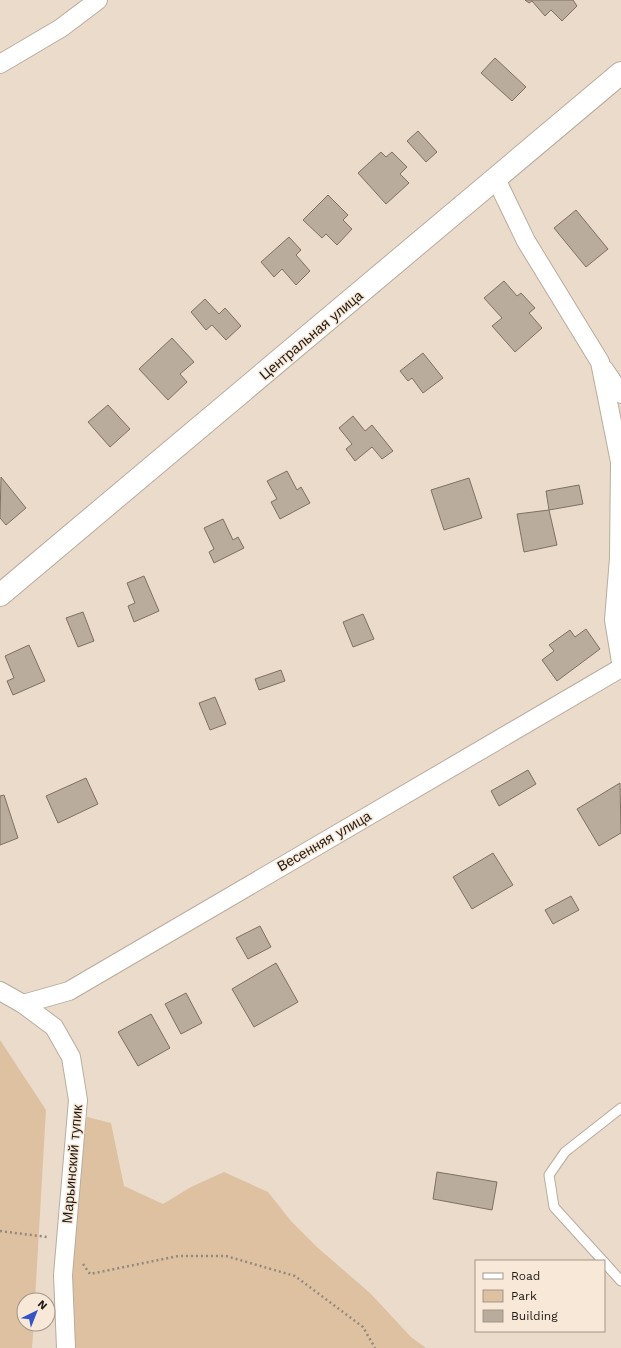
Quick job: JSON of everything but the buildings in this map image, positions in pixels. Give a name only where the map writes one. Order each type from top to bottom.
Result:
[{"type":"main road","name":"Центральная улица","points":[[0,596],[621,73]]},
{"type":"street","points":[[0,64],[61,28],[98,0]]},
{"type":"street","points":[[496,179],[526,241],[621,394]]},
{"type":"street","points":[[600,362],[620,462],[619,558],[614,620],[621,662]]},
{"type":"street","name":"Весенняя улица","points":[[23,1004],[69,991],[621,668]]},
{"type":"street","name":"Марьинский тупик","points":[[0,991],[23,1004],[54,1027],[71,1057],[78,1100],[63,1275],[66,1348]]},
{"type":"lane","points":[[603,1260],[554,1207],[549,1175],[565,1152],[621,1108]]},
{"type":"lane","points":[[605,1262],[621,1281]]},
{"type":"path","points":[[0,1231],[66,1240],[90,1274],[178,1256],[226,1256],[295,1276],[363,1327],[375,1348]]},
{"type":"green space","points":[[0,1040],[46,1110],[35,1292],[16,1292],[16,1332],[33,1332],[32,1348],[0,1348]]},
{"type":"green space","points":[[87,1117],[111,1123],[124,1186],[163,1204],[191,1187],[224,1172],[268,1192],[291,1221],[318,1248],[370,1293],[411,1337],[426,1348],[70,1348],[68,1256]]}]
